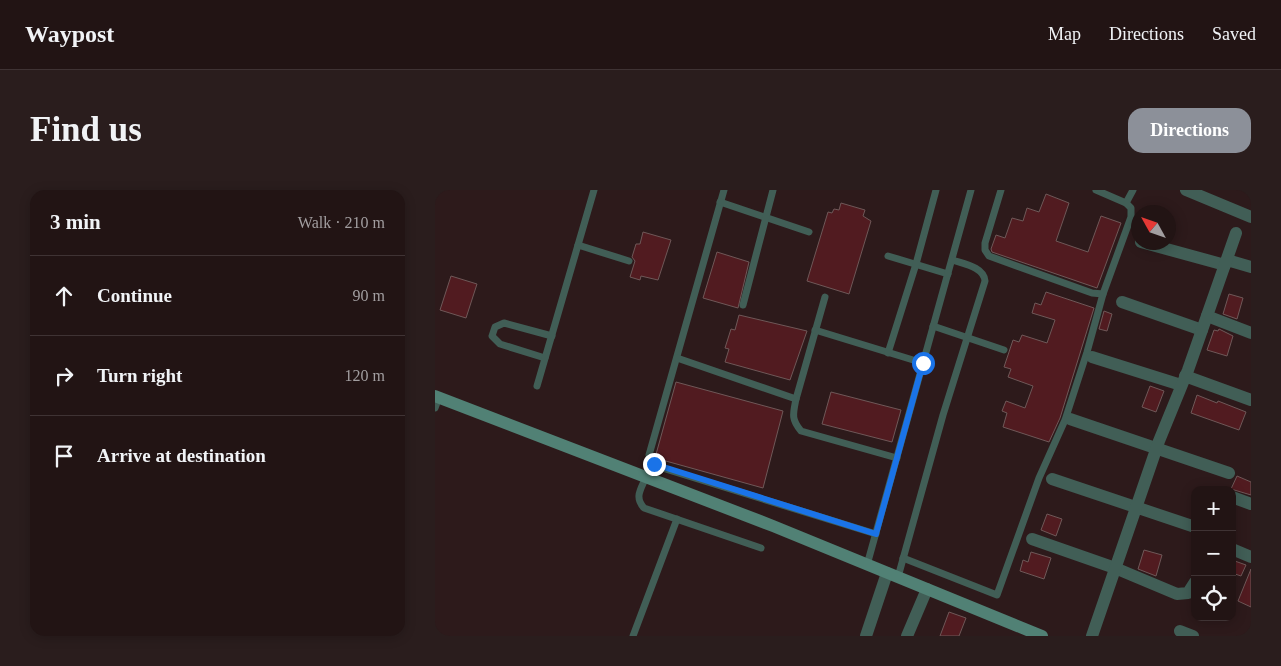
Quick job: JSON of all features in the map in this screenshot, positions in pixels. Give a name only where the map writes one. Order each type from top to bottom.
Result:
[{"type":"street","points":[[1186,190],[1203,193],[1251,217]]},
{"type":"street","points":[[1092,636],[1156,448],[1202,330],[1236,233]]},
{"type":"street","points":[[1173,250],[1251,267]]},
{"type":"street","points":[[1122,302],[1202,330]]},
{"type":"street","points":[[1207,316],[1251,333]]},
{"type":"street","points":[[1092,356],[1251,400]]},
{"type":"street","points":[[436,400],[646,477],[1042,636]]},
{"type":"street","points":[[1070,419],[1229,473]]},
{"type":"street","points":[[1052,479],[1191,526]]},
{"type":"street","points":[[1236,499],[1251,504]]},
{"type":"street","points":[[1032,539],[1115,568],[1181,595],[1188,593],[1191,588]]},
{"type":"street","points":[[1236,551],[1251,557]]},
{"type":"street","points":[[866,636],[892,575]]},
{"type":"street","points":[[907,636],[927,589]]},
{"type":"street","points":[[1180,631],[1193,636]]},
{"type":"lane","points":[[537,386],[594,190]]},
{"type":"lane","points":[[724,190],[649,455],[650,461],[654,464],[876,534]]},
{"type":"lane","points":[[743,305],[773,190]]},
{"type":"lane","points":[[888,353],[916,264],[936,190]]},
{"type":"lane","points":[[867,565],[971,190]]},
{"type":"lane","points":[[1001,190],[985,243],[985,250],[989,256],[1092,292],[1103,294]]},
{"type":"lane","points":[[903,558],[997,595],[1039,478],[1065,420],[1103,294],[1131,216],[1131,208],[1126,204],[1096,190]]},
{"type":"lane","points":[[1126,204],[1133,190]]},
{"type":"lane","points":[[720,202],[809,232]]},
{"type":"lane","points":[[578,245],[629,261]]},
{"type":"lane","points":[[888,256],[948,274]]},
{"type":"lane","points":[[892,575],[903,558],[943,415],[985,281],[985,276],[981,271],[951,260]]},
{"type":"lane","points":[[825,297],[796,399],[793,416],[796,424],[801,430],[897,458]]},
{"type":"lane","points":[[545,358],[500,344],[492,336],[495,327],[505,323],[551,336]]},
{"type":"lane","points":[[933,326],[1004,350]]},
{"type":"lane","points":[[815,330],[923,363]]},
{"type":"lane","points":[[677,358],[796,399]]},
{"type":"lane","points":[[646,477],[638,496],[639,503],[644,508],[761,548]]},
{"type":"lane","points":[[633,636],[677,519]]},
{"type":"building","points":[[1046,194],[1069,203],[1056,241],[1088,252],[1101,216],[1121,223],[1097,288],[992,252],[991,249],[996,235],[1005,238],[1012,218],[1023,221],[1027,208],[1039,212]]},
{"type":"building","points":[[841,203],[865,210],[863,216],[871,221],[849,294],[807,281],[828,212],[832,213],[834,209],[839,210]]},
{"type":"building","points":[[643,232],[671,240],[658,280],[641,276],[640,280],[630,277],[635,261],[632,257],[636,244],[640,244]]},
{"type":"building","points":[[717,252],[749,262],[738,308],[703,298]]},
{"type":"building","points":[[451,276],[477,284],[466,318],[440,310]]},
{"type":"building","points":[[1046,292],[1094,308],[1060,418],[1049,442],[1003,427],[1007,413],[1002,411],[1006,401],[1025,408],[1033,386],[1008,377],[1011,369],[1004,367],[1013,340],[1019,342],[1022,335],[1047,343],[1055,320],[1032,313],[1035,303],[1041,305]]},
{"type":"building","points":[[1229,294],[1243,298],[1237,319],[1223,314]]},
{"type":"building","points":[[1104,311],[1112,314],[1107,331],[1099,329]]},
{"type":"building","points":[[739,315],[807,331],[790,380],[725,362],[729,349],[725,348],[731,329],[735,330]]},
{"type":"building","points":[[1219,329],[1233,336],[1227,356],[1207,350],[1214,330],[1218,331]]},
{"type":"building","points":[[676,382],[783,411],[763,488],[655,458]]},
{"type":"building","points":[[1150,386],[1164,391],[1156,412],[1142,407]]},
{"type":"building","points":[[831,392],[901,410],[892,442],[822,424]]},
{"type":"building","points":[[1197,395],[1246,412],[1239,430],[1191,413]]},
{"type":"building","points":[[1237,476],[1251,482],[1251,495],[1236,490],[1236,486],[1232,486]]},
{"type":"building","points":[[1047,514],[1062,519],[1056,536],[1041,530]]},
{"type":"building","points":[[1144,550],[1162,555],[1156,576],[1138,569]]},
{"type":"building","points":[[1031,552],[1051,558],[1044,579],[1020,571],[1023,560],[1028,562]]},
{"type":"building","points":[[1236,561],[1246,565],[1241,576],[1236,574]]},
{"type":"building","points":[[1251,569],[1251,607],[1238,601]]},
{"type":"building","points":[[949,612],[966,618],[959,636],[940,636]]},
{"type":"route","points":[[654,464],[876,534],[923,363]]}]
